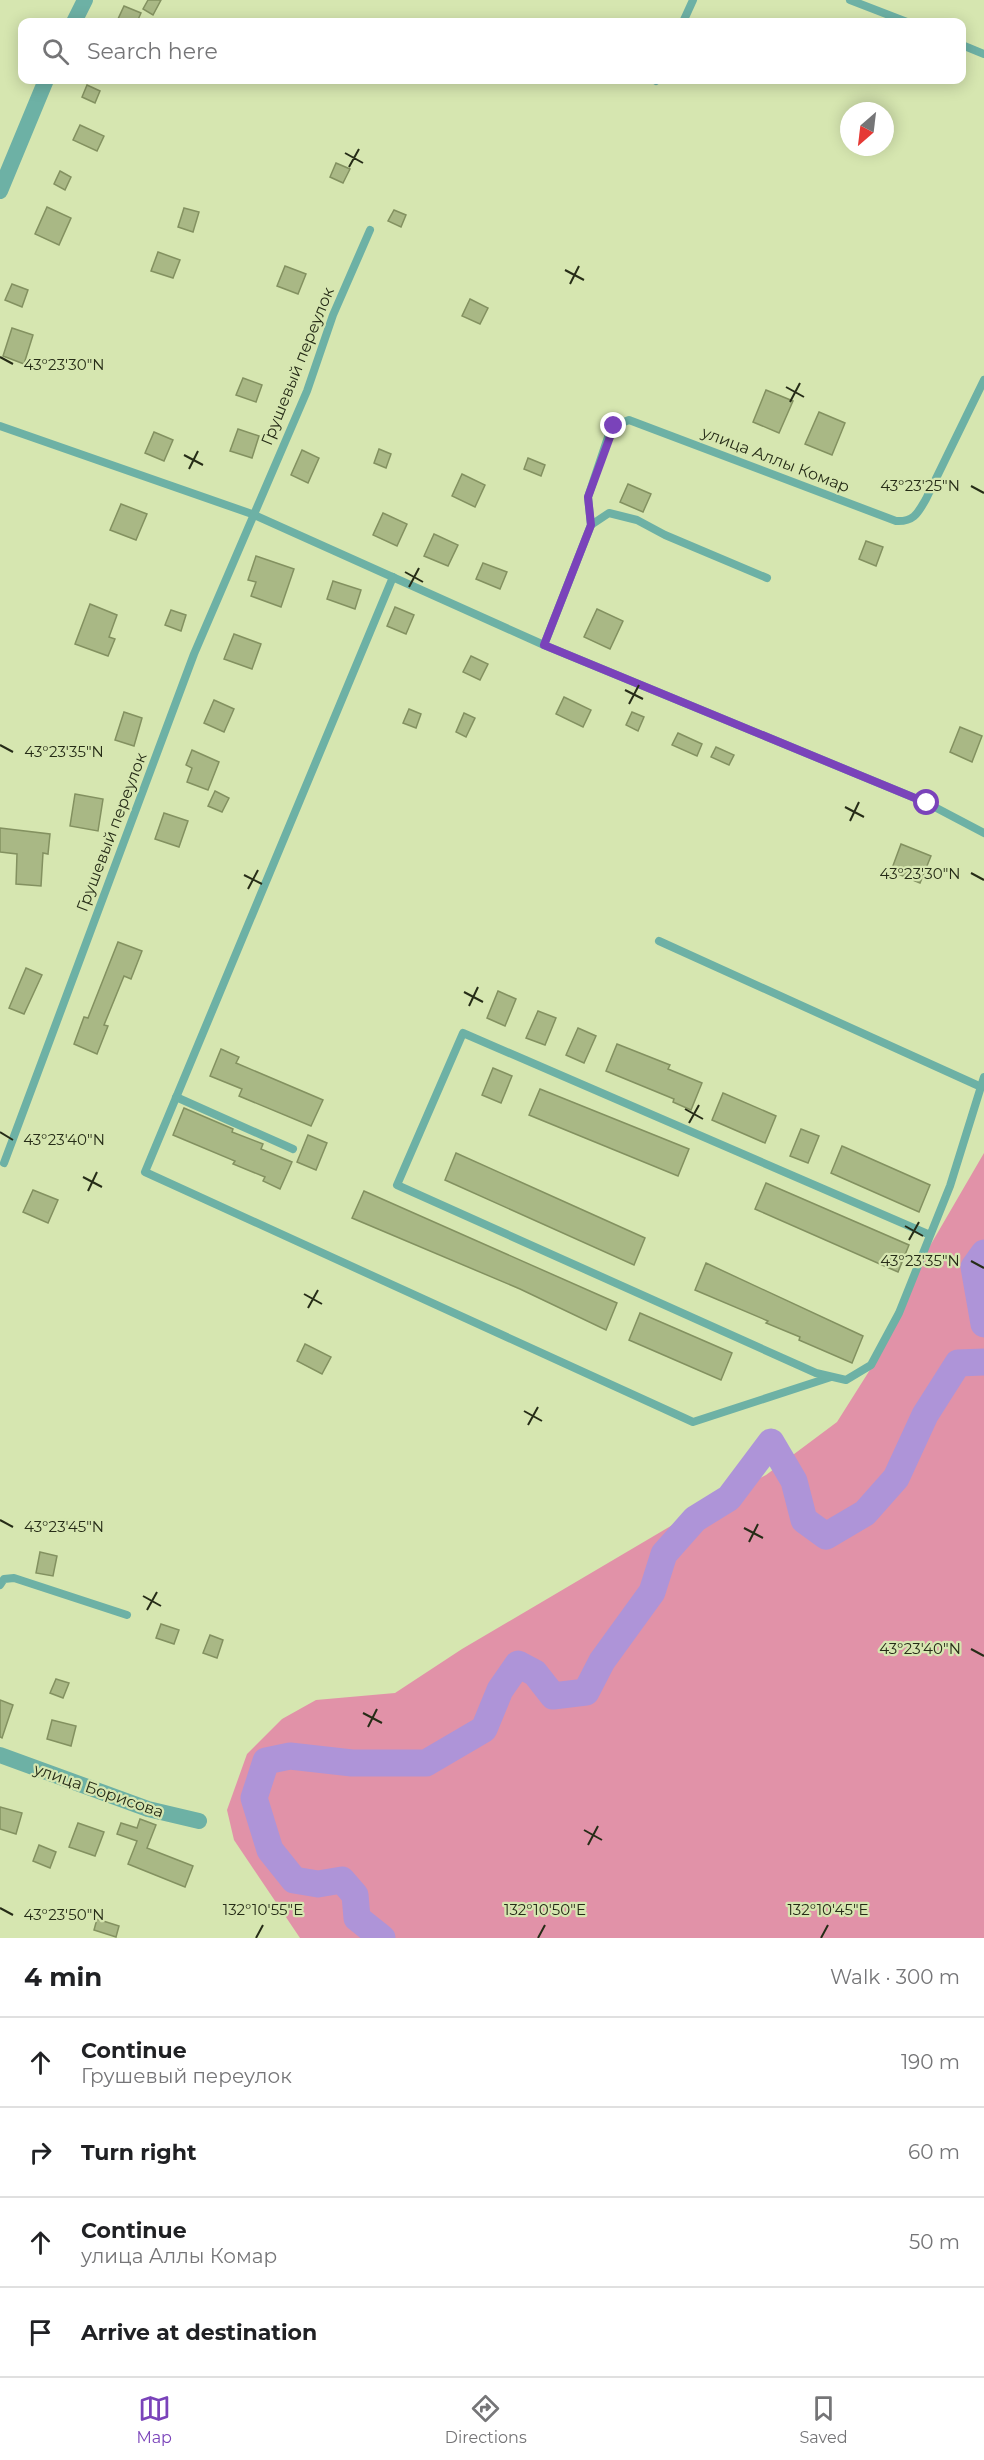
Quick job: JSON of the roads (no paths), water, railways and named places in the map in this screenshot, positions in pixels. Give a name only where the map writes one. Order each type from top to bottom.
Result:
[{"type":"street","points":[[76,18],[85,0]]},
{"type":"street","points":[[0,191],[44,84]]},
{"type":"street","name":"улица Борисова","points":[[0,1755],[148,1809],[199,1821]]},
{"type":"lane","points":[[684,18],[693,0]]},
{"type":"lane","points":[[850,0],[896,18]]},
{"type":"lane","points":[[966,47],[984,54]]},
{"type":"lane","name":"Грушевый переулок","points":[[4,1163],[132,816],[252,514],[307,391],[333,315],[370,230]]},
{"type":"lane","name":"улица Аллы Комар","points":[[591,525],[588,497],[609,434],[614,426],[629,420],[897,521],[906,522],[918,514],[922,507],[984,380]]},
{"type":"lane","points":[[0,426],[252,514],[544,645],[927,803],[984,833]]},
{"type":"lane","points":[[544,645],[591,525],[609,513],[621,514],[767,578]]},
{"type":"lane","points":[[393,577],[145,1172],[693,1422],[832,1377]]},
{"type":"lane","points":[[659,941],[979,1086]]},
{"type":"lane","points":[[930,1235],[463,1033],[397,1185],[816,1373],[846,1380],[871,1365],[899,1313],[950,1186],[979,1086],[984,1077]]},
{"type":"lane","points":[[176,1097],[293,1149]]},
{"type":"lane","points":[[0,1585],[4,1580],[14,1578],[127,1615]]},
{"type":"waterway","points":[[984,1253],[974,1267],[984,1324]]},
{"type":"waterway","points":[[382,1938],[357,1918],[355,1895],[342,1880],[318,1884],[294,1880],[270,1850],[254,1798],[266,1761],[290,1756],[352,1763],[426,1763],[484,1729],[500,1690],[518,1664],[535,1673],[553,1696],[586,1692],[602,1661],[652,1592],[664,1554],[695,1519],[729,1498],[771,1442],[794,1481],[804,1520],[826,1536],[865,1513],[896,1478],[925,1415],[958,1363],[984,1362]]}]
